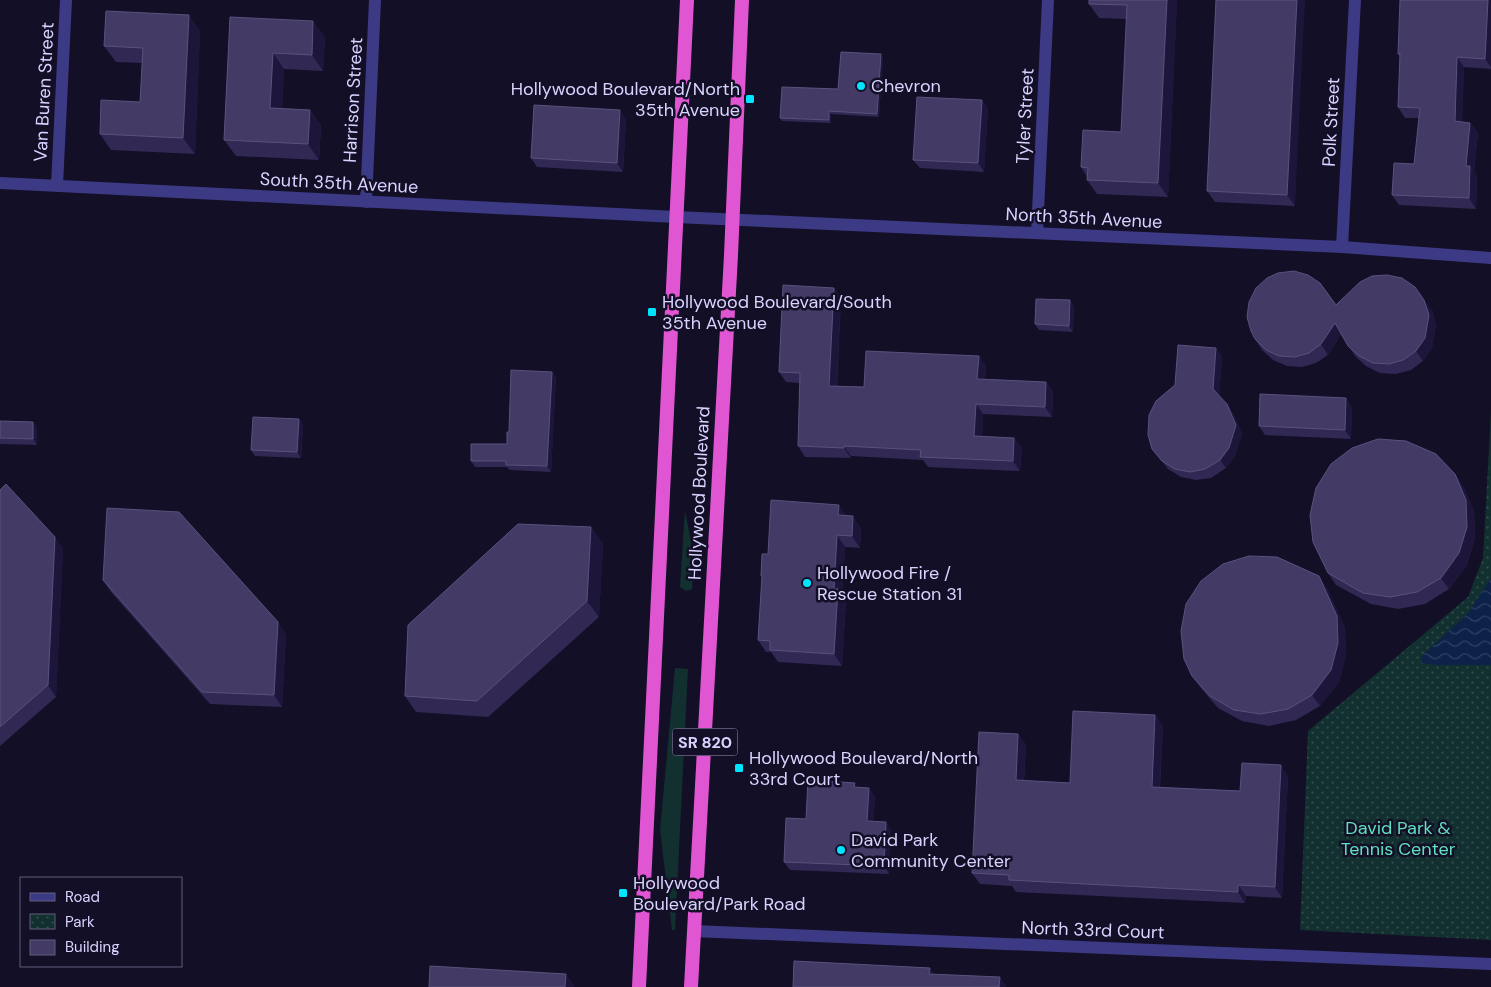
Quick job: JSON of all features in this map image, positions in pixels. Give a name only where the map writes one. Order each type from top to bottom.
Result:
[{"type":"highway","name":"Hollywood Boulevard","points":[[638,987],[687,0]]},
{"type":"highway","name":"Hollywood Boulevard","points":[[690,987],[732,220],[742,0]]},
{"type":"street","name":"Van Buren Street","points":[[57,185],[66,0]]},
{"type":"street","name":"Harrison Street","points":[[366,202],[375,0]]},
{"type":"street","name":"Tyler Street","points":[[1037,233],[1048,0]]},
{"type":"street","name":"Polk Street","points":[[1342,247],[1355,0]]},
{"type":"street","name":"South 35th Avenue","points":[[0,183],[676,218]]},
{"type":"street","name":"North 35th Avenue","points":[[676,218],[1342,247],[1491,258]]},
{"type":"street","name":"North 33rd Court","points":[[694,931],[1491,964]]},
{"type":"green space","name":"David Park & Tennis Center","points":[[1491,411],[1491,940],[1300,930],[1308,731],[1468,597],[1483,558]]},
{"type":"green space","points":[[685,510],[694,559],[692,589],[686,591],[680,587]]},
{"type":"green space","points":[[675,668],[688,669],[675,930],[672,930],[660,830]]},
{"type":"water","points":[[1491,578],[1491,665],[1437,665],[1422,663],[1421,657],[1468,613]]},
{"type":"building","points":[[1089,0],[1167,0],[1158,183],[1087,180],[1088,168],[1081,167],[1083,130],[1121,132],[1127,5],[1089,4]]},
{"type":"building","points":[[1216,0],[1297,0],[1287,195],[1207,191]]},
{"type":"building","points":[[1400,0],[1488,0],[1485,59],[1457,57],[1455,121],[1470,123],[1466,166],[1470,166],[1469,198],[1392,195],[1394,163],[1414,164],[1420,108],[1398,107]]},
{"type":"building","points":[[106,11],[189,15],[183,138],[100,134],[101,100],[140,102],[143,48],[104,46]]},
{"type":"building","points":[[230,17],[313,21],[312,55],[273,53],[270,108],[310,110],[308,144],[224,140]]},
{"type":"building","points":[[841,52],[881,54],[877,114],[829,111],[829,120],[780,118],[782,87],[838,89]]},
{"type":"building","points":[[917,97],[982,100],[978,163],[913,160]]},
{"type":"building","points":[[534,105],[620,110],[617,163],[531,158]]},
{"type":"building","points":[[1294,271],[1308,275],[1320,283],[1336,305],[1360,282],[1372,276],[1387,275],[1402,278],[1415,287],[1424,300],[1429,315],[1425,338],[1416,351],[1403,360],[1389,364],[1373,363],[1359,356],[1348,346],[1335,323],[1321,344],[1309,353],[1295,357],[1279,356],[1266,350],[1255,339],[1251,331],[1247,317],[1249,302],[1256,288],[1267,278],[1278,273]]},
{"type":"building","points":[[783,285],[834,288],[829,386],[864,387],[866,351],[979,356],[977,379],[1046,382],[1045,407],[976,404],[974,436],[1014,438],[1013,461],[920,457],[921,450],[798,446],[800,373],[779,372]]},
{"type":"building","points":[[1036,299],[1070,300],[1069,326],[1035,324]]},
{"type":"building","points":[[1178,345],[1216,348],[1213,389],[1227,404],[1236,425],[1229,448],[1220,460],[1205,469],[1190,472],[1175,469],[1162,461],[1152,449],[1148,435],[1149,415],[1156,401],[1175,385]]},
{"type":"building","points":[[511,370],[552,372],[547,466],[506,465],[506,461],[471,461],[471,444],[507,444]]},
{"type":"building","points":[[1260,394],[1346,398],[1345,430],[1259,426]]},
{"type":"building","points":[[253,417],[299,419],[297,452],[251,450]]},
{"type":"building","points":[[0,421],[33,422],[33,439],[0,438]]},
{"type":"building","points":[[1378,439],[1406,441],[1436,454],[1455,474],[1466,500],[1467,527],[1459,553],[1441,578],[1417,592],[1390,597],[1363,593],[1328,573],[1313,542],[1310,515],[1316,488],[1331,464],[1352,448]]},
{"type":"building","points":[[6,484],[55,537],[48,685],[0,727],[0,490]]},
{"type":"building","points":[[771,500],[839,505],[838,515],[853,516],[852,536],[837,535],[834,589],[838,589],[834,654],[770,650],[770,641],[758,640],[762,554],[768,554]]},
{"type":"building","points":[[107,508],[179,512],[278,622],[274,695],[202,692],[103,580]]},
{"type":"building","points":[[518,524],[591,527],[587,601],[477,701],[405,696],[408,625]]},
{"type":"building","points":[[1249,556],[1277,557],[1319,576],[1337,616],[1338,643],[1331,670],[1312,695],[1288,709],[1261,714],[1234,710],[1210,696],[1192,676],[1184,659],[1181,631],[1186,604],[1201,581],[1223,564]]},
{"type":"building","points":[[1073,711],[1155,715],[1152,787],[1240,791],[1242,763],[1281,765],[1275,887],[1238,885],[1238,892],[1009,880],[1009,875],[972,873],[979,732],[1018,734],[1016,780],[1070,783]]},
{"type":"building","points":[[808,780],[855,783],[854,787],[869,788],[867,821],[886,822],[884,866],[784,862],[786,818],[806,819]]},
{"type":"building","points":[[794,961],[930,968],[929,974],[1000,977],[999,987],[793,987]]},
{"type":"building","points":[[430,966],[566,974],[565,987],[429,987]]},
{"type":"place","name":"Chevron","points":[[861,86]]},
{"type":"place","name":"Hollywood Boulevard/North 35th Avenue","points":[[750,99]]},
{"type":"place","name":"Hollywood Boulevard/South 35th Avenue","points":[[652,312]]},
{"type":"place","name":"Hollywood Fire / Rescue Station 31","points":[[807,583]]},
{"type":"place","name":"Hollywood Boulevard/North 33rd Court","points":[[739,768]]},
{"type":"place","name":"David Park Community Center","points":[[841,850]]},
{"type":"place","name":"Hollywood Boulevard/Park Road","points":[[623,893]]}]
